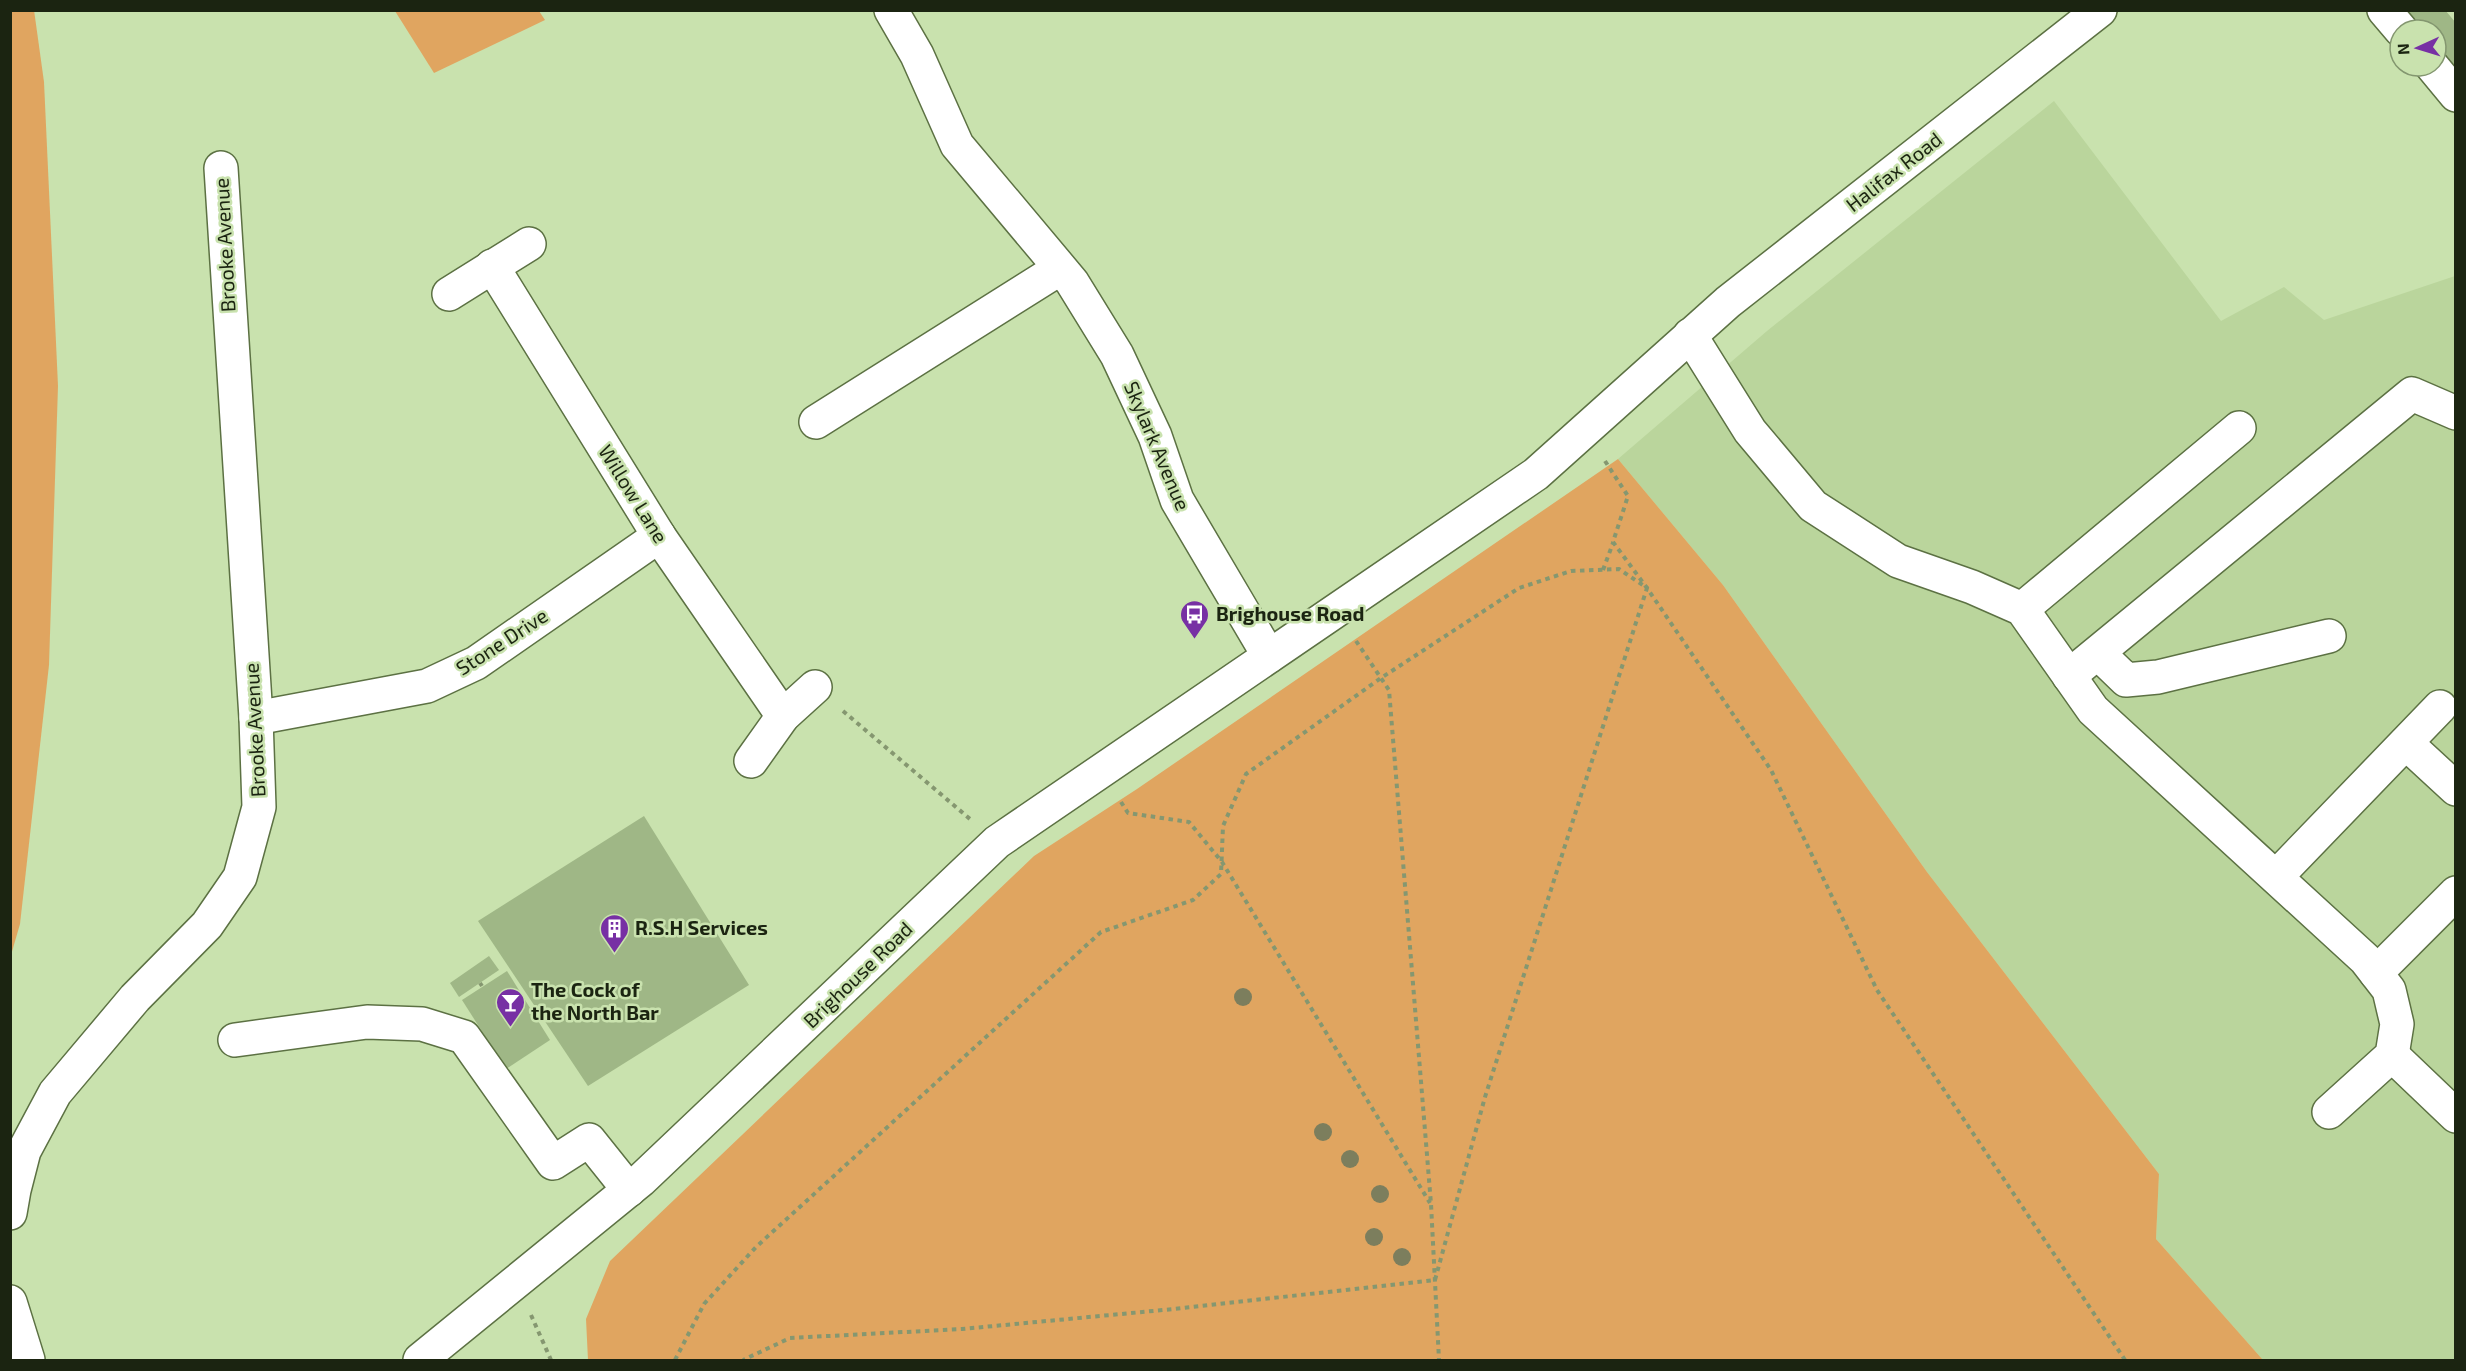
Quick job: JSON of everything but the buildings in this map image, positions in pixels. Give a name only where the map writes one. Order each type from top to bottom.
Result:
[{"type":"street","name":"Skylark Avenue","points":[[891,10],[916,55],[957,145],[1072,282],[1117,355],[1155,436],[1177,500],[1269,656]]},
{"type":"street","name":"Halifax Road","points":[[1690,335],[1728,302],[2100,10]]},
{"type":"street","points":[[2442,78],[2456,94]]},
{"type":"street","name":"Brooke Avenue","points":[[10,1213],[24,1151],[55,1093],[135,998],[207,925],[240,877],[259,807],[256,718],[221,168]]},
{"type":"street","points":[[449,294],[529,244]]},
{"type":"street","name":"Willow Lane","points":[[492,266],[659,536],[783,716]]},
{"type":"street","points":[[816,422],[1059,269]]},
{"type":"street","points":[[1690,335],[1750,431],[1814,506],[1898,561],[1972,587],[2022,609],[2093,710],[2365,958],[2389,990],[2397,1024],[2392,1054],[2329,1112]]},
{"type":"street","name":"Brighouse Road","points":[[420,1360],[629,1190],[997,842],[1536,474],[1690,335]]},
{"type":"street","points":[[2070,676],[2412,394],[2456,413]]},
{"type":"street","points":[[2022,609],[2239,428]]},
{"type":"street","name":"Stone Drive","points":[[256,718],[428,686],[476,663],[659,536]]},
{"type":"street","points":[[2098,652],[2126,680],[2158,677],[2330,636]]},
{"type":"street","points":[[751,761],[783,716],[815,687]]},
{"type":"street","points":[[2276,878],[2440,708]]},
{"type":"street","points":[[2406,743],[2456,789]]},
{"type":"street","points":[[2376,973],[2456,893]]},
{"type":"street","points":[[235,1040],[368,1022],[422,1024],[464,1036],[553,1162],[589,1140],[629,1190]]},
{"type":"street","points":[[2392,1054],[2456,1116]]},
{"type":"street","points":[[10,1302],[28,1360]]},
{"type":"path","points":[[1585,430],[1628,496],[1603,570]]},
{"type":"path","points":[[1613,542],[1771,770],[1878,990],[2125,1360]]},
{"type":"path","points":[[675,1360],[704,1304],[765,1239],[1101,932],[1193,900],[1221,874],[1223,826],[1246,774],[1381,678],[1519,588],[1571,571],[1619,569],[1647,588]]},
{"type":"path","points":[[1435,1280],[1485,1097],[1647,588]]},
{"type":"path","points":[[1336,611],[1389,690],[1431,1204],[1438,1360]]},
{"type":"path","points":[[815,687],[997,842]]},
{"type":"path","points":[[1103,770],[1128,813],[1189,822],[1222,862],[1431,1204]]},
{"type":"path","points":[[743,1360],[790,1338],[974,1328],[1186,1308],[1435,1280]]},
{"type":"path","points":[[517,1281],[551,1360]]},
{"type":"shaded area","points":[[34,10],[44,82],[58,386],[49,665],[20,924],[11,955],[10,11]]},
{"type":"shaded area","points":[[395,11],[539,11],[545,20],[434,73]]},
{"type":"shaded area","points":[[2054,101],[2221,321],[2284,287],[2324,320],[2455,276],[2455,1360],[2263,1360],[2156,1239],[2159,1174],[1927,872],[1723,585],[1618,459],[1767,331]]},
{"type":"shaded area","points":[[1618,459],[1723,585],[1927,872],[2159,1174],[2156,1239],[2263,1360],[588,1360],[586,1319],[610,1261],[1034,856],[1137,789]]},
{"type":"place","name":"Brighouse Road","points":[[1195,640]]},
{"type":"place","name":"R.S.H Services","points":[[614,954]]},
{"type":"place","name":"The Cock of the North Bar","points":[[510,1028]]}]
